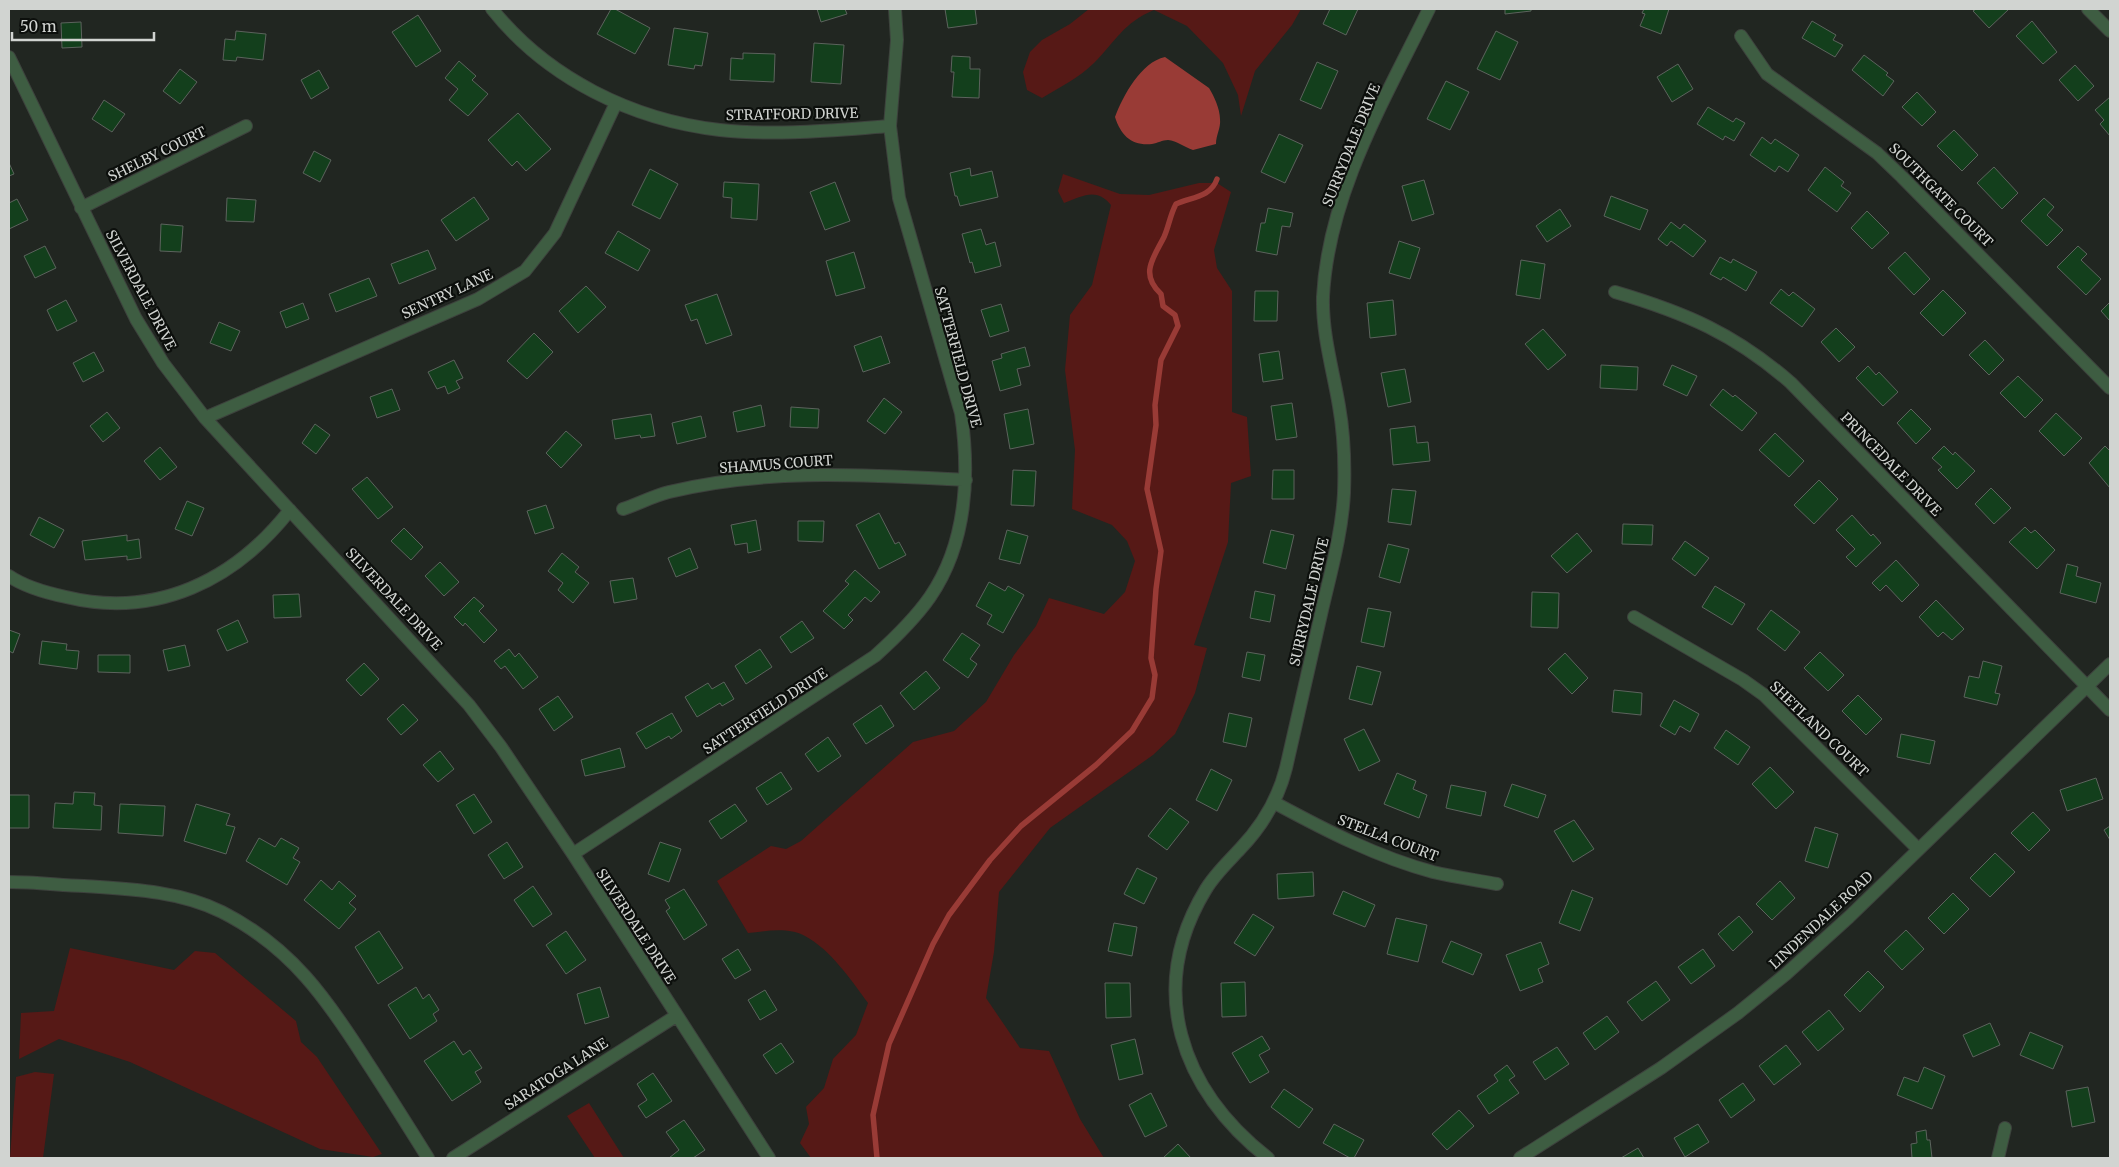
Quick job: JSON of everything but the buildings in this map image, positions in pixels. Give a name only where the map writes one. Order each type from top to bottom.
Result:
[{"type":"street","name":"STRATFORD DRIVE","points":[[492,9],[524,44],[542,59],[581,85],[616,103],[652,117],[721,130],[763,131],[890,126]]},
{"type":"street","name":"SATTERFIELD DRIVE","points":[[572,854],[875,656],[901,632],[930,597],[946,567],[958,535],[963,512],[966,448],[961,413],[900,198],[890,126],[897,40],[895,9]]},
{"type":"street","name":"SURRYDALE DRIVE","points":[[1268,1158],[1226,1120],[1209,1099],[1196,1074],[1183,1041],[1174,999],[1182,941],[1192,913],[1206,887],[1259,828],[1275,803],[1286,768],[1339,536],[1344,494],[1344,451],[1339,408],[1324,330],[1323,297],[1327,265],[1337,217],[1352,174],[1370,131],[1428,9]]},
{"type":"street","points":[[2088,9],[2110,31]]},
{"type":"street","name":"SOUTHGATE COURT","points":[[1741,36],[1767,74],[1870,148],[1896,171],[2110,388]]},
{"type":"street","name":"SILVERDALE DRIVE","points":[[9,57],[136,319],[163,363],[205,418],[470,705],[501,747],[572,854],[769,1158]]},
{"type":"street","name":"SENTRY LANE","points":[[205,418],[478,299],[525,271],[555,233],[616,103]]},
{"type":"street","name":"SHELBY COURT","points":[[81,208],[246,126]]},
{"type":"street","name":"PRINCEDALE DRIVE","points":[[1615,292],[1664,306],[1711,326],[1743,344],[1770,364],[1791,382],[2110,710]]},
{"type":"street","name":"SHAMUS COURT","points":[[623,509],[667,493],[748,478],[839,474],[966,480]]},
{"type":"street","points":[[9,576],[46,592],[77,600],[108,603],[140,602],[171,596],[200,585],[241,560],[271,534],[290,510]]},
{"type":"street","name":"SHETLAND COURT","points":[[1634,617],[1764,694],[1918,849]]},
{"type":"street","name":"LINDENDALE ROAD","points":[[1520,1158],[1661,1068],[1738,1014],[1786,974],[1842,923],[2110,664]]},
{"type":"street","name":"STELLA COURT","points":[[1275,803],[1325,830],[1378,853],[1432,872],[1497,884]]},
{"type":"street","points":[[9,882],[139,890],[178,897],[220,912],[254,931],[289,958],[313,982],[333,1009],[428,1158]]},
{"type":"street","name":"SARATOGA LANE","points":[[453,1158],[676,1016]]},
{"type":"street","points":[[1998,1158],[2005,1128]]},
{"type":"shaded area","points":[[1089,9],[1301,9],[1292,25],[1255,71],[1241,116],[1238,95],[1223,63],[1187,26],[1154,10],[1143,15],[1127,27],[1094,63],[1069,82],[1042,98],[1027,90],[1023,72],[1030,52],[1042,40],[1070,24]]},
{"type":"shaded area","points":[[1165,57],[1211,91],[1220,115],[1216,144],[1193,150],[1168,140],[1145,144],[1133,141],[1120,130],[1115,117],[1128,90],[1148,66],[1156,60]]},
{"type":"shaded area","points":[[1063,174],[1120,194],[1149,195],[1199,183],[1217,183],[1231,192],[1214,250],[1217,268],[1232,291],[1232,412],[1247,417],[1251,476],[1231,483],[1228,542],[1194,645],[1207,648],[1195,693],[1175,734],[1153,755],[1050,828],[999,892],[994,952],[986,998],[1020,1048],[1049,1051],[1080,1119],[1104,1158],[811,1158],[800,1143],[809,1124],[806,1107],[824,1088],[833,1059],[856,1035],[868,1003],[832,957],[805,936],[792,931],[748,933],[717,881],[771,846],[786,849],[801,841],[913,742],[954,731],[986,702],[1014,655],[1036,626],[1049,598],[1104,614],[1125,592],[1135,561],[1127,541],[1112,525],[1072,509],[1075,450],[1065,370],[1070,315],[1092,285],[1111,205],[1105,199],[1095,195],[1083,196],[1064,203],[1058,191]]},
{"type":"shaded area","points":[[70,948],[174,970],[195,951],[215,953],[296,1021],[301,1042],[317,1057],[382,1154],[373,1157],[320,1149],[130,1062],[59,1039],[19,1059],[21,1013],[54,1011]]},
{"type":"shaded area","points":[[35,1072],[54,1074],[43,1158],[10,1158],[16,1077]]},
{"type":"shaded area","points":[[589,1103],[624,1158],[595,1158],[567,1116]]},
{"type":"waterway","points":[[877,1158],[873,1115],[889,1044],[933,944],[949,915],[990,860],[1021,826],[1096,765],[1132,731],[1152,698],[1155,675],[1151,658],[1161,551],[1147,489],[1156,425],[1155,405],[1161,360],[1178,326],[1175,315],[1163,306],[1161,294],[1154,287],[1150,266],[1164,237],[1176,204],[1206,193],[1217,179]]}]
